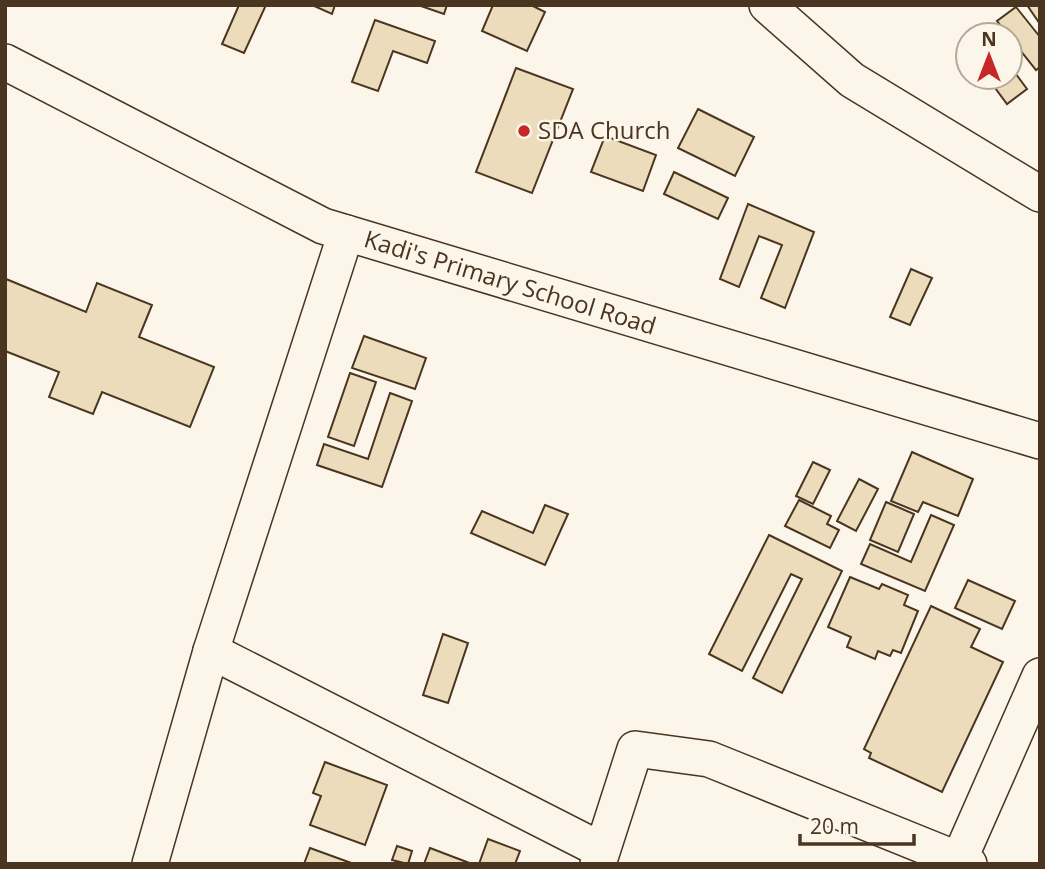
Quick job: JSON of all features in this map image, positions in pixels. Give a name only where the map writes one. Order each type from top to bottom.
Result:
[{"type":"street","points":[[767,5],[852,80],[1040,194]]},
{"type":"street","name":"Kadi's Primary School Road","points":[[5,62],[323,226],[1040,442]]},
{"type":"street","points":[[150,864],[211,651],[346,233]]},
{"type":"street","points":[[211,651],[599,857],[635,749],[709,759],[964,862],[1040,676]]},
{"type":"building","points":[[239,5],[266,5],[244,53],[222,44]]},
{"type":"building","points":[[312,5],[335,5],[332,14]]},
{"type":"building","points":[[418,5],[447,5],[444,14]]},
{"type":"building","points":[[493,5],[531,5],[545,12],[527,51],[482,31]]},
{"type":"building","points":[[1027,5],[1040,5],[1040,24]]},
{"type":"building","points":[[1016,7],[1040,37],[1040,67],[1036,70],[1024,55],[1024,21],[997,21]]},
{"type":"building","points":[[375,20],[435,41],[427,63],[393,51],[378,91],[352,82]]},
{"type":"building","name":"SDA Church","points":[[516,68],[573,89],[532,193],[476,172]]},
{"type":"building","points":[[1024,85],[1027,89],[1007,104],[997,91],[1024,91]]},
{"type":"building","points":[[698,109],[754,137],[735,176],[678,148]]},
{"type":"building","points":[[605,136],[656,155],[643,191],[591,172]]},
{"type":"building","points":[[674,172],[728,198],[718,219],[664,194]]},
{"type":"building","points":[[748,204],[814,232],[785,308],[761,298],[782,245],[759,236],[739,287],[720,279]]},
{"type":"building","points":[[911,269],[932,278],[910,325],[890,317]]},
{"type":"building","points":[[6,279],[86,312],[97,283],[152,305],[139,337],[214,367],[190,427],[102,392],[93,414],[49,397],[59,372],[5,351]]},
{"type":"building","points":[[364,336],[426,358],[415,389],[352,368]]},
{"type":"building","points":[[350,373],[376,382],[354,446],[328,437]]},
{"type":"building","points":[[390,393],[412,401],[382,487],[317,465],[324,444],[368,459]]},
{"type":"building","points":[[912,452],[973,479],[958,516],[923,502],[918,512],[891,501]]},
{"type":"building","points":[[813,462],[830,470],[813,504],[796,496]]},
{"type":"building","points":[[859,479],[878,489],[856,531],[837,521]]},
{"type":"building","points":[[799,500],[831,516],[827,524],[839,530],[830,548],[785,526]]},
{"type":"building","points":[[886,502],[914,514],[898,552],[870,540]]},
{"type":"building","points":[[545,505],[568,514],[545,565],[471,533],[482,511],[533,533]]},
{"type":"building","points":[[931,515],[954,525],[925,591],[861,564],[870,544],[911,562]]},
{"type":"building","points":[[769,535],[842,571],[782,693],[753,678],[802,579],[791,574],[742,671],[709,654]]},
{"type":"building","points":[[850,577],[879,589],[882,584],[908,595],[904,605],[918,611],[901,653],[893,650],[890,656],[878,651],[875,659],[847,647],[851,637],[828,627]]},
{"type":"building","points":[[968,580],[1015,601],[1002,629],[955,608]]},
{"type":"building","points":[[931,606],[980,629],[971,647],[1003,662],[942,792],[869,758],[871,753],[864,749]]},
{"type":"building","points":[[443,634],[468,643],[448,703],[423,695]]},
{"type":"building","points":[[325,762],[387,785],[365,845],[310,825],[321,796],[313,793]]},
{"type":"building","points":[[488,839],[520,851],[515,864],[479,864]]},
{"type":"building","points":[[397,846],[412,851],[408,864],[392,860]]},
{"type":"building","points":[[310,848],[354,864],[304,864]]},
{"type":"building","points":[[430,848],[472,864],[424,864]]},
{"type":"place","name":"SDA Church","points":[[524,131]]}]
